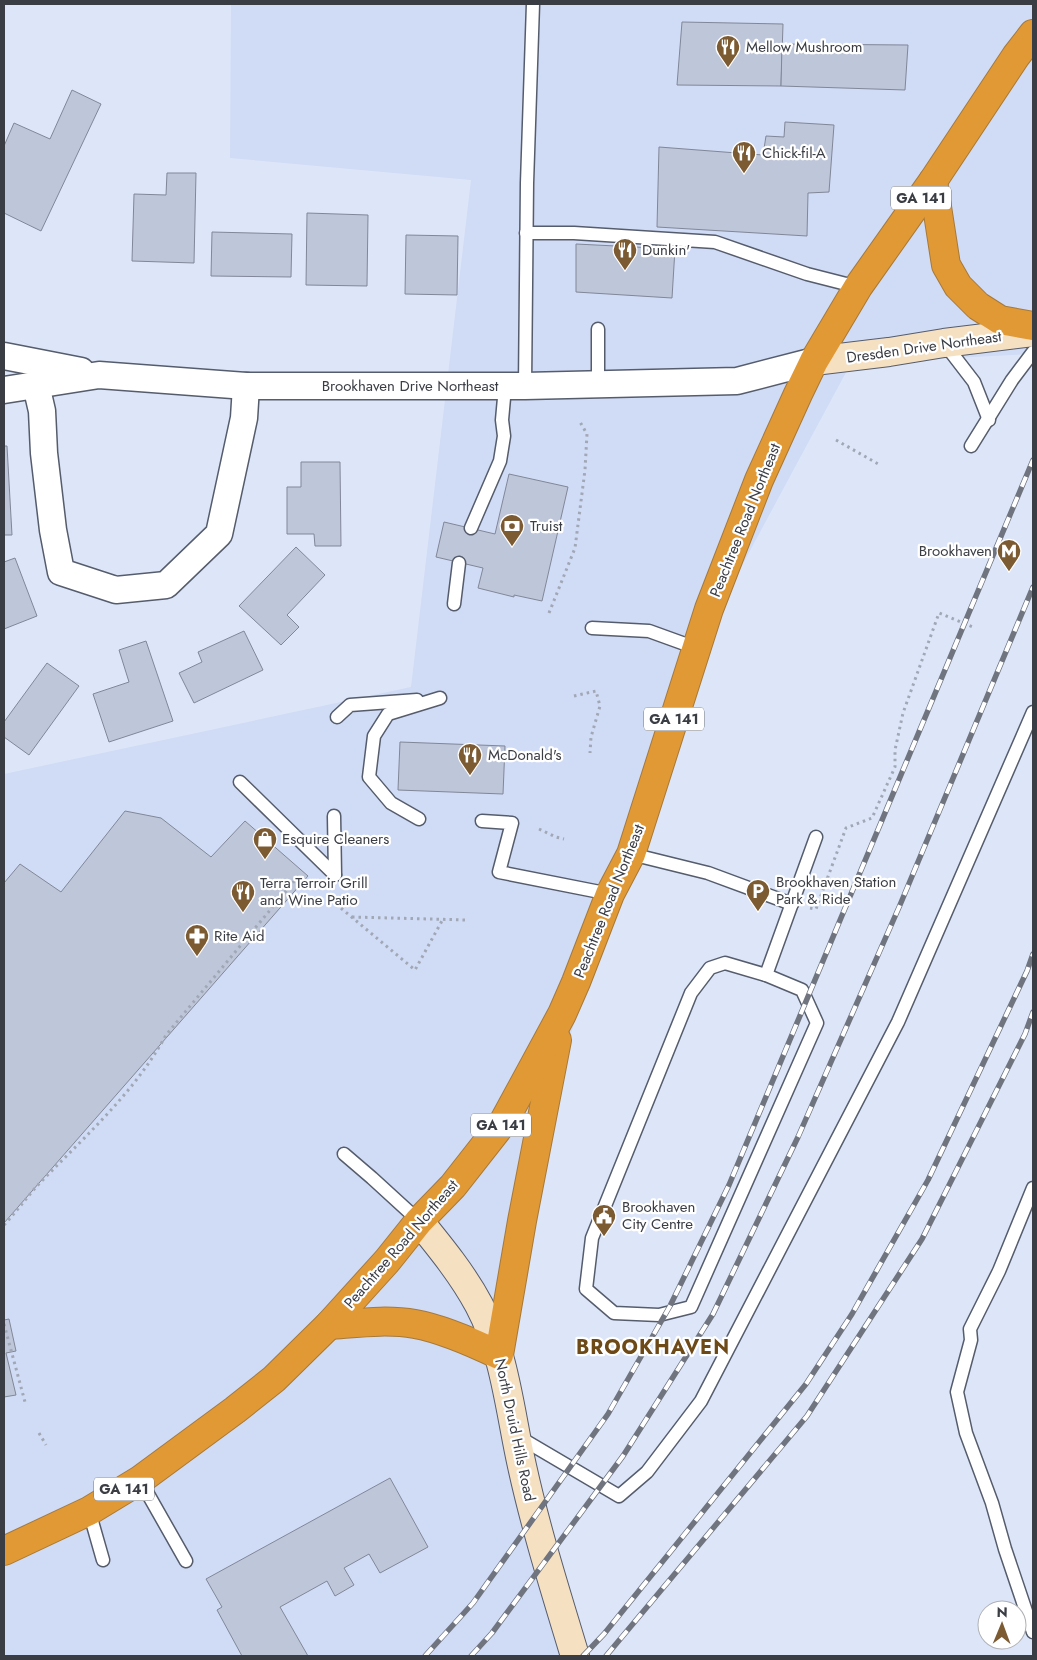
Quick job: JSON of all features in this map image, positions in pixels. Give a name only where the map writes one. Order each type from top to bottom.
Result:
[{"type":"highway","name":"Peachtree Road Northeast","points":[[4,1551],[89,1511],[140,1480],[274,1379],[329,1325],[387,1261],[419,1222],[453,1186],[504,1121],[562,1014],[610,894],[631,854],[709,609],[759,480],[814,361],[858,288],[934,181],[1016,56],[1033,34]]},
{"type":"highway","points":[[934,181],[946,266],[958,286],[978,306],[1000,320],[1033,326]]},
{"type":"highway","points":[[329,1325],[378,1322],[415,1324],[460,1338],[499,1355],[522,1222],[562,1014]]},
{"type":"main road","name":"Dresden Drive Northeast","points":[[814,361],[1033,332]]},
{"type":"main road","name":"North Druid Hills Road","points":[[419,1222],[446,1254],[479,1305],[499,1355],[531,1508],[575,1656]]},
{"type":"street","points":[[4,356],[99,374]]},
{"type":"street","name":"Brookhaven Drive Northeast","points":[[4,390],[99,374],[246,386],[515,386],[737,381],[814,361]]},
{"type":"street","points":[[36,384],[42,411],[44,453],[52,530],[61,572],[116,590],[166,585],[219,534],[244,418],[246,386]]},
{"type":"lane","points":[[471,528],[500,461],[504,436],[502,420],[515,386],[526,233],[533,4]]},
{"type":"lane","points":[[526,233],[574,233],[715,242],[799,271],[858,288]]},
{"type":"lane","points":[[598,329],[598,384]]},
{"type":"lane","points":[[944,343],[974,382],[989,420]]},
{"type":"lane","points":[[971,446],[989,420],[1012,380],[1033,352]]},
{"type":"lane","points":[[454,604],[459,563]]},
{"type":"lane","points":[[592,628],[649,631],[696,648]]},
{"type":"lane","points":[[337,716],[350,705],[440,698],[388,714],[374,736],[369,777],[391,803],[419,819]]},
{"type":"lane","points":[[514,1434],[619,1496],[647,1472],[701,1401],[898,1022],[1033,712]]},
{"type":"lane","points":[[240,782],[335,875],[334,816]]},
{"type":"lane","points":[[482,821],[512,824],[499,872],[610,894]]},
{"type":"lane","points":[[766,975],[816,837]]},
{"type":"lane","points":[[631,854],[708,873],[792,904]]},
{"type":"lane","points":[[725,963],[766,975],[802,990],[817,1023],[691,1307],[659,1315],[614,1313],[586,1289],[592,1238],[691,993],[710,968],[725,963]]},
{"type":"lane","points":[[344,1154],[419,1222]]},
{"type":"lane","points":[[1033,1188],[999,1271],[970,1329],[971,1340],[957,1392],[966,1433],[992,1503],[1005,1549],[1033,1632]]},
{"type":"lane","points":[[140,1480],[186,1562]]},
{"type":"lane","points":[[89,1511],[103,1560]]},
{"type":"path","points":[[549,613],[575,548],[585,470],[587,434],[580,422]]},
{"type":"path","points":[[836,440],[880,465]]},
{"type":"path","points":[[792,904],[816,909],[846,828],[872,818],[895,767],[895,750],[903,713],[939,613],[975,628]]},
{"type":"path","points":[[574,696],[596,691],[600,706],[591,736],[590,753]]},
{"type":"path","points":[[539,829],[564,839]]},
{"type":"path","points":[[4,1225],[36,1188],[115,1105],[153,1058],[166,1035],[301,873]]},
{"type":"path","points":[[336,904],[415,970],[443,919]]},
{"type":"path","points":[[351,917],[467,920]]},
{"type":"path","points":[[4,1324],[25,1402]]},
{"type":"path","points":[[39,1433],[46,1445]]},
{"type":"shaded area","points":[[231,4],[1033,4],[1033,354],[851,363],[667,705],[571,1034],[507,1334],[573,1656],[4,1656],[4,774],[411,687],[471,180],[230,158]]},
{"type":"building","points":[[682,22],[783,24],[781,86],[677,85]]},
{"type":"building","points":[[782,44],[908,45],[905,90],[781,86]]},
{"type":"building","points":[[72,90],[101,104],[41,231],[4,213],[4,146],[14,123],[50,139]]},
{"type":"building","name":"Chick-fil-A","points":[[785,122],[834,125],[829,192],[808,193],[807,236],[657,227],[659,147],[763,155],[766,136],[784,137]]},
{"type":"building","points":[[167,173],[196,173],[194,263],[132,261],[134,194],[166,195]]},
{"type":"building","points":[[307,213],[368,215],[367,286],[306,285]]},
{"type":"building","points":[[212,232],[292,234],[291,277],[211,276]]},
{"type":"building","points":[[406,235],[458,236],[457,295],[405,294]]},
{"type":"building","name":"Dunkin'","points":[[576,244],[675,249],[672,298],[576,292]]},
{"type":"building","points":[[4,446],[7,446],[12,535],[4,535]]},
{"type":"building","points":[[301,462],[340,462],[341,546],[315,546],[314,534],[287,534],[287,487],[301,487]]},
{"type":"building","points":[[509,474],[568,487],[542,601],[514,595],[514,597],[478,588],[483,568],[436,557],[444,522],[495,534]]},
{"type":"building","points":[[296,547],[325,575],[287,615],[299,627],[281,645],[239,606]]},
{"type":"building","points":[[15,558],[37,616],[4,629],[4,562]]},
{"type":"building","points":[[244,631],[263,670],[194,703],[179,673],[202,662],[198,652]]},
{"type":"building","points":[[146,641],[173,721],[109,742],[93,694],[129,682],[119,650]]},
{"type":"building","points":[[47,663],[79,686],[29,755],[4,737],[4,722]]},
{"type":"building","points":[[400,742],[505,746],[503,794],[398,790]]},
{"type":"building","points":[[125,811],[161,818],[211,857],[245,821],[308,876],[4,1223],[4,883],[20,864],[61,892]]},
{"type":"building","points":[[9,1319],[16,1351],[6,1353],[16,1395],[4,1397],[4,1320]]},
{"type":"building","points":[[390,1478],[428,1547],[380,1573],[369,1554],[344,1568],[354,1585],[335,1596],[327,1581],[280,1607],[308,1656],[242,1656],[217,1610],[222,1607],[206,1579]]},
{"type":"railway","points":[[425,1656],[473,1603],[608,1414],[670,1306],[729,1185],[1033,460]]},
{"type":"railway","points":[[471,1656],[492,1633],[623,1456],[713,1314],[798,1137],[900,905],[1033,587]]},
{"type":"railway","points":[[583,1656],[604,1634],[806,1384],[852,1314],[928,1180],[1027,971],[1033,954]]},
{"type":"railway","points":[[606,1656],[807,1416],[922,1239],[1025,1034],[1033,1012]]},
{"type":"place","name":"Mellow Mushroom","points":[[728,68]]},
{"type":"place","name":"Chick-fil-A","points":[[744,174]]},
{"type":"place","name":"Dunkin'","points":[[625,271]]},
{"type":"place","name":"Truist","points":[[512,547]]},
{"type":"place","name":"Brookhaven","points":[[1009,572]]},
{"type":"place","name":"McDonald's","points":[[470,776]]},
{"type":"place","name":"Esquire Cleaners","points":[[265,860]]},
{"type":"place","name":"Brookhaven Station Park & Ride","points":[[758,912]]},
{"type":"place","name":"Terra Terroir Grill and Wine Patio","points":[[243,913]]},
{"type":"place","name":"Rite Aid","points":[[197,957]]},
{"type":"place","name":"Brookhaven City Centre","points":[[604,1237]]},
{"type":"district","name":"BROOKHAVEN","points":[[653,1347]]}]
